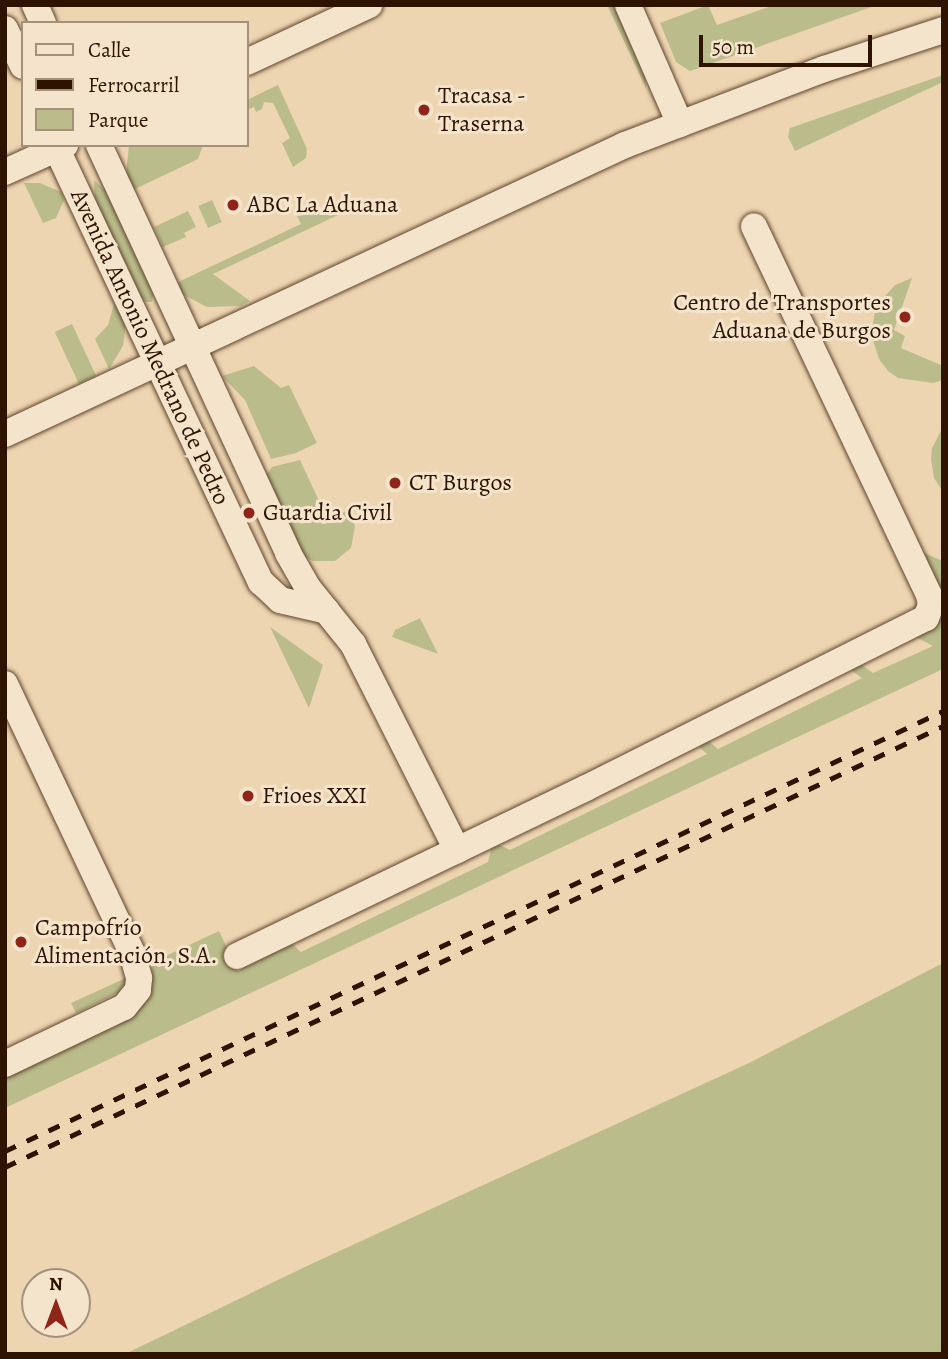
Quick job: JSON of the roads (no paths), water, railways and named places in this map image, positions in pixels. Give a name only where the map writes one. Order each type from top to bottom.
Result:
[{"type":"street","points":[[35,5],[42,21]]},
{"type":"street","points":[[248,62],[369,5]]},
{"type":"street","points":[[628,5],[680,124]]},
{"type":"street","points":[[5,29],[21,62]]},
{"type":"street","points":[[5,433],[195,348],[516,195],[680,124],[824,69],[943,30]]},
{"type":"street","points":[[5,172],[59,147]]},
{"type":"street","name":"Avenida Antonio Medrano de Pedro","points":[[59,147],[157,364],[261,582],[280,600],[327,611]]},
{"type":"street","name":"Avenida Antonio Medrano de Pedro","points":[[100,147],[288,553],[308,588],[327,611]]},
{"type":"street","points":[[237,956],[920,622],[928,613],[929,595],[754,226]]},
{"type":"street","points":[[327,611],[354,643],[457,850]]},
{"type":"street","points":[[5,684],[132,953],[139,978],[138,990],[124,1007],[5,1063]]},
{"type":"railway","points":[[5,1151],[943,711]]},
{"type":"railway","points":[[5,1167],[943,726]]},
{"type":"place","name":"Tracasa - Traserna","points":[[424,110]]},
{"type":"place","name":"ABC La Aduana","points":[[233,205]]},
{"type":"place","name":"Centro de Transportes Aduana de Burgos","points":[[905,317]]},
{"type":"place","name":"CT Burgos","points":[[395,483]]},
{"type":"place","name":"Guardia Civil","points":[[249,513]]},
{"type":"place","name":"Frioes XXI","points":[[248,796]]},
{"type":"place","name":"Campofrío Alimentación, S.A.","points":[[21,942]]}]
